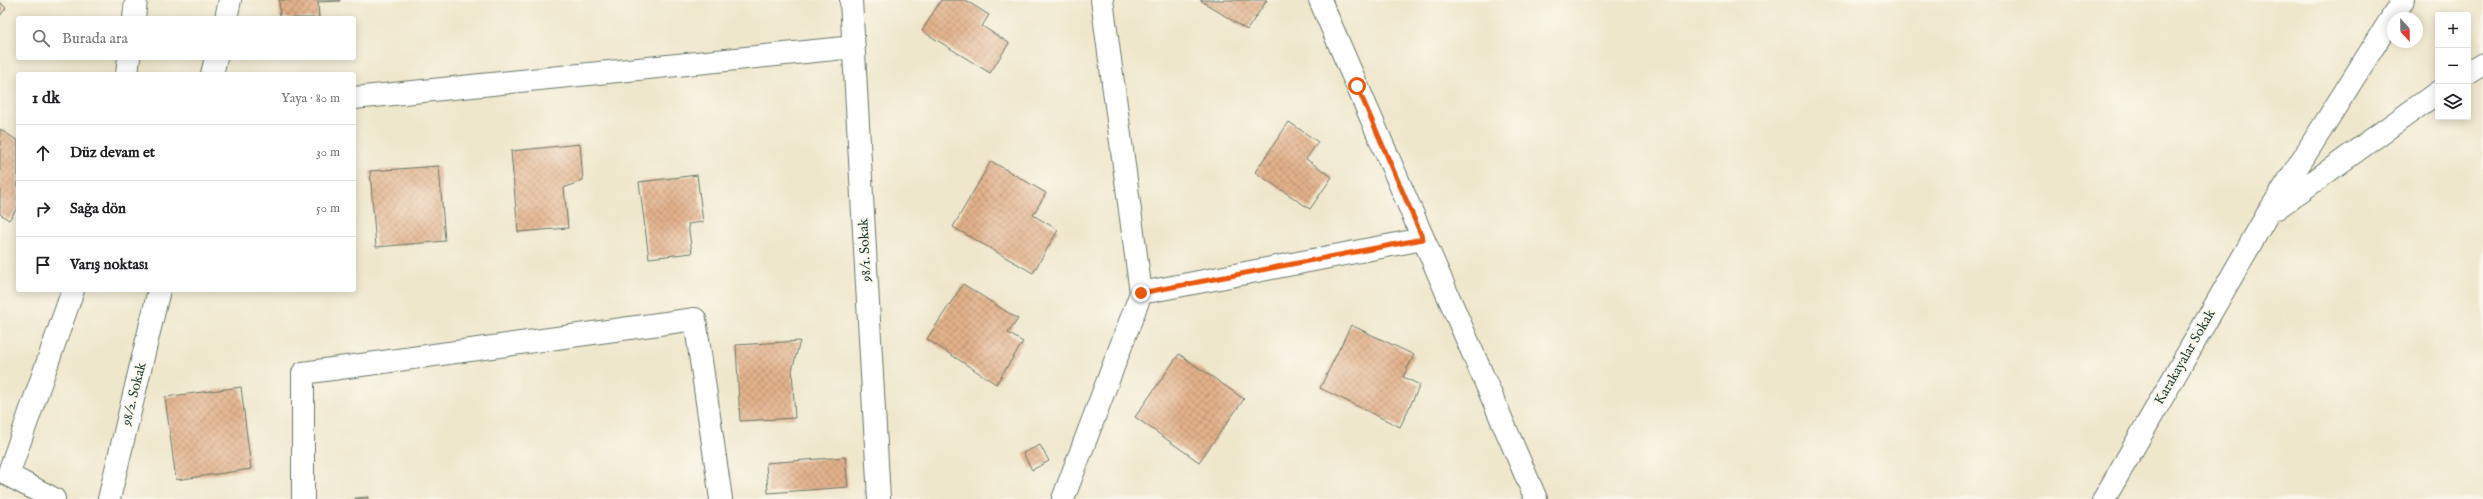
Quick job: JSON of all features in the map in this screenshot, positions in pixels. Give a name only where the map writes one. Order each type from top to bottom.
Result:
[{"type":"street","points":[[134,16],[136,0]]},
{"type":"street","points":[[226,16],[230,0]]},
{"type":"street","name":"98/1. Sokak","points":[[851,0],[879,499]]},
{"type":"street","points":[[1063,499],[1141,293],[1102,0]]},
{"type":"street","points":[[1320,0],[1536,499]]},
{"type":"street","name":"Karakayalar Sokak","points":[[2104,499],[2268,214],[2403,0]]},
{"type":"street","points":[[356,98],[854,47]]},
{"type":"street","points":[[127,72],[129,60]]},
{"type":"street","points":[[212,72],[216,60]]},
{"type":"street","points":[[2471,71],[2483,64]]},
{"type":"street","points":[[2268,214],[2435,94]]},
{"type":"street","points":[[1141,293],[1423,239]]},
{"type":"street","points":[[54,499],[8,475],[72,292]]},
{"type":"street","name":"98/2. Sokak","points":[[109,499],[159,292]]},
{"type":"street","points":[[303,499],[303,373],[695,319],[721,499]]},
{"type":"building","points":[[279,0],[340,0],[318,2],[319,16],[280,16]]},
{"type":"building","points":[[941,0],[965,0],[989,15],[982,26],[1009,43],[990,73],[922,31]]},
{"type":"building","points":[[1200,0],[1267,0],[1247,30]]},
{"type":"building","points":[[0,2],[6,8],[0,16]]},
{"type":"building","points":[[1289,122],[1318,142],[1306,159],[1332,177],[1310,209],[1255,172]]},
{"type":"building","points":[[0,129],[16,140],[16,210],[9,220],[0,214]]},
{"type":"building","points":[[580,144],[583,180],[564,188],[568,228],[518,232],[511,151]]},
{"type":"building","points":[[991,161],[1046,193],[1033,215],[1058,230],[1033,273],[953,227]]},
{"type":"building","points":[[439,166],[445,241],[376,247],[370,171]]},
{"type":"building","points":[[697,175],[703,222],[688,224],[692,253],[649,258],[639,182]]},
{"type":"building","points":[[963,284],[1018,319],[1008,333],[1023,342],[996,384],[927,339]]},
{"type":"building","points":[[1351,325],[1414,355],[1403,377],[1420,385],[1400,427],[1320,388]]},
{"type":"building","points":[[800,341],[792,370],[795,418],[740,421],[736,345]]},
{"type":"building","points":[[1179,354],[1244,399],[1199,462],[1135,417]]},
{"type":"building","points":[[241,387],[251,469],[176,480],[165,397]]},
{"type":"building","points":[[1040,445],[1049,461],[1032,470],[1023,453]]},
{"type":"building","points":[[845,457],[848,487],[768,493],[766,463]]},
{"type":"building","points":[[368,497],[368,499],[355,499],[355,498]]},
{"type":"route","points":[[1141,293],[1423,239],[1357,86]]}]
